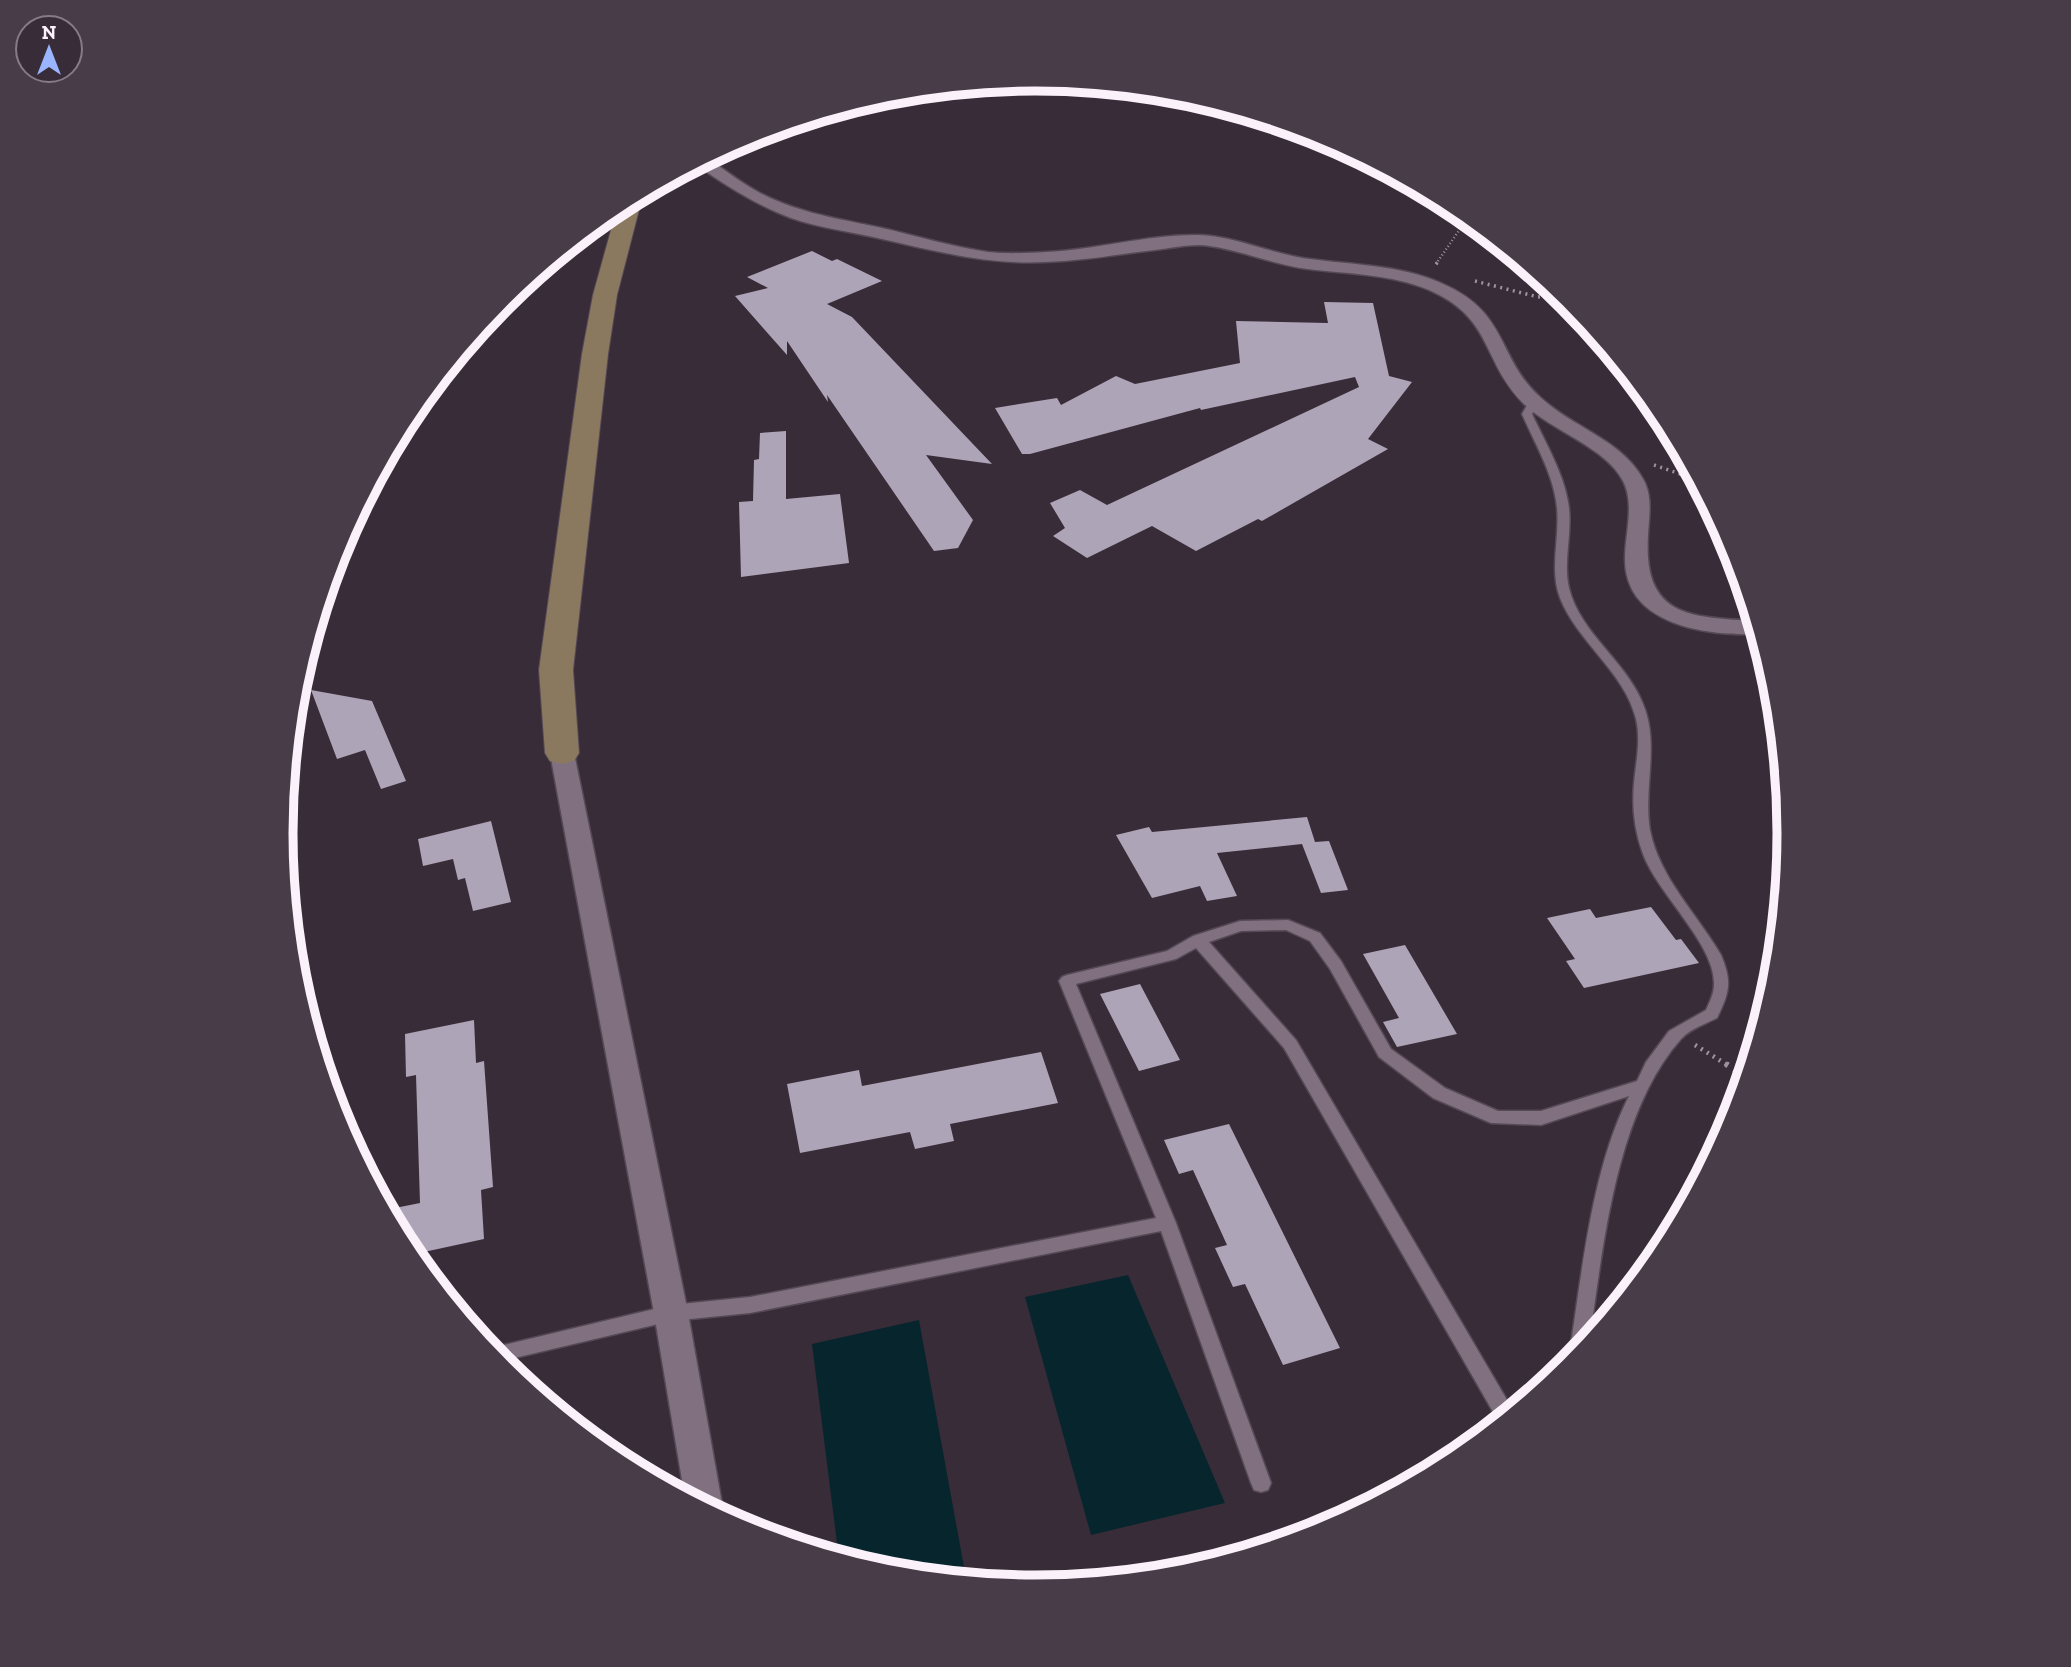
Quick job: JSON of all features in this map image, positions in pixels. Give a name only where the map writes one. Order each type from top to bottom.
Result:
[{"type":"street","points":[[710,167],[754,196],[798,215],[989,257],[1047,257],[1198,240],[1219,242],[1284,261],[1411,278],[1441,289],[1479,315],[1491,332],[1511,374],[1534,402],[1629,472],[1639,495],[1640,514],[1634,555],[1643,594],[1657,607],[1675,617],[1700,624],[1749,627]]},
{"type":"street","points":[[627,214],[605,295],[595,354],[556,670],[562,753],[671,1313],[703,1497]]},
{"type":"lane","points":[[1534,402],[1527,414],[1559,491],[1563,509],[1560,571],[1567,598],[1583,626],[1621,676],[1642,718],[1645,749],[1641,785],[1643,827],[1650,856],[1697,928],[1714,958],[1722,983],[1712,1014],[1676,1034],[1641,1086],[1618,1142],[1581,1337]]},
{"type":"lane","points":[[1261,1482],[1167,1223],[1067,981],[1171,955],[1198,940],[1240,926],[1288,925],[1315,937],[1336,965],[1385,1053],[1438,1093],[1497,1118],[1541,1118],[1641,1086]]},
{"type":"lane","points":[[1198,940],[1290,1044],[1503,1411]]},
{"type":"lane","points":[[504,1352],[671,1313],[750,1305],[1167,1223]]},
{"type":"path","points":[[1411,278],[1431,269],[1464,227]]},
{"type":"path","points":[[1466,279],[1538,297],[1548,296]]},
{"type":"path","points":[[1676,1034],[1739,1073]]},
{"type":"water","points":[[1128,1275],[1225,1503],[1091,1535],[1025,1297]]},
{"type":"water","points":[[919,1320],[964,1567],[939,1570],[838,1549],[812,1344]]},
{"type":"building","points":[[812,251],[832,261],[837,259],[882,281],[827,304],[852,317],[992,464],[926,455],[973,520],[958,548],[934,551],[787,341],[787,355],[735,296],[768,288],[747,277]]},
{"type":"building","points":[[1324,302],[1373,303],[1389,376],[1412,382],[1368,439],[1388,449],[1262,521],[1258,519],[1196,551],[1152,526],[1087,558],[1053,536],[1065,528],[1050,503],[1080,490],[1107,505],[1359,387],[1355,377],[1201,410],[1200,408],[1030,454],[1022,454],[995,408],[1057,398],[1061,405],[1116,376],[1135,384],[1240,363],[1236,321],[1328,323]]},
{"type":"building","points":[[786,431],[786,499],[840,494],[849,563],[741,577],[739,502],[753,501],[754,460],[759,459],[760,433]]},
{"type":"building","points":[[311,690],[372,701],[406,781],[381,789],[365,750],[337,759]]},
{"type":"building","points":[[1307,817],[1315,842],[1329,841],[1348,890],[1321,893],[1302,844],[1217,853],[1237,896],[1207,901],[1200,886],[1152,898],[1116,835],[1149,827],[1152,832]]},
{"type":"building","points":[[491,821],[511,902],[473,911],[465,878],[458,880],[453,859],[423,866],[418,839]]},
{"type":"building","points":[[1651,907],[1676,940],[1681,939],[1699,963],[1584,988],[1566,961],[1575,959],[1547,918],[1590,909],[1596,918]]},
{"type":"building","points":[[1405,945],[1457,1034],[1397,1047],[1383,1022],[1399,1018],[1363,954]]},
{"type":"building","points":[[1140,984],[1180,1060],[1139,1071],[1100,994]]},
{"type":"building","points":[[474,1020],[476,1063],[484,1061],[493,1187],[481,1190],[484,1239],[422,1252],[394,1208],[420,1203],[416,1075],[406,1077],[405,1034]]},
{"type":"building","points":[[1041,1052],[1058,1103],[950,1124],[954,1141],[915,1149],[910,1132],[800,1153],[787,1084],[859,1070],[862,1086]]},
{"type":"building","points":[[1229,1124],[1340,1348],[1283,1365],[1245,1284],[1233,1287],[1215,1248],[1227,1245],[1193,1170],[1179,1174],[1164,1140]]}]
